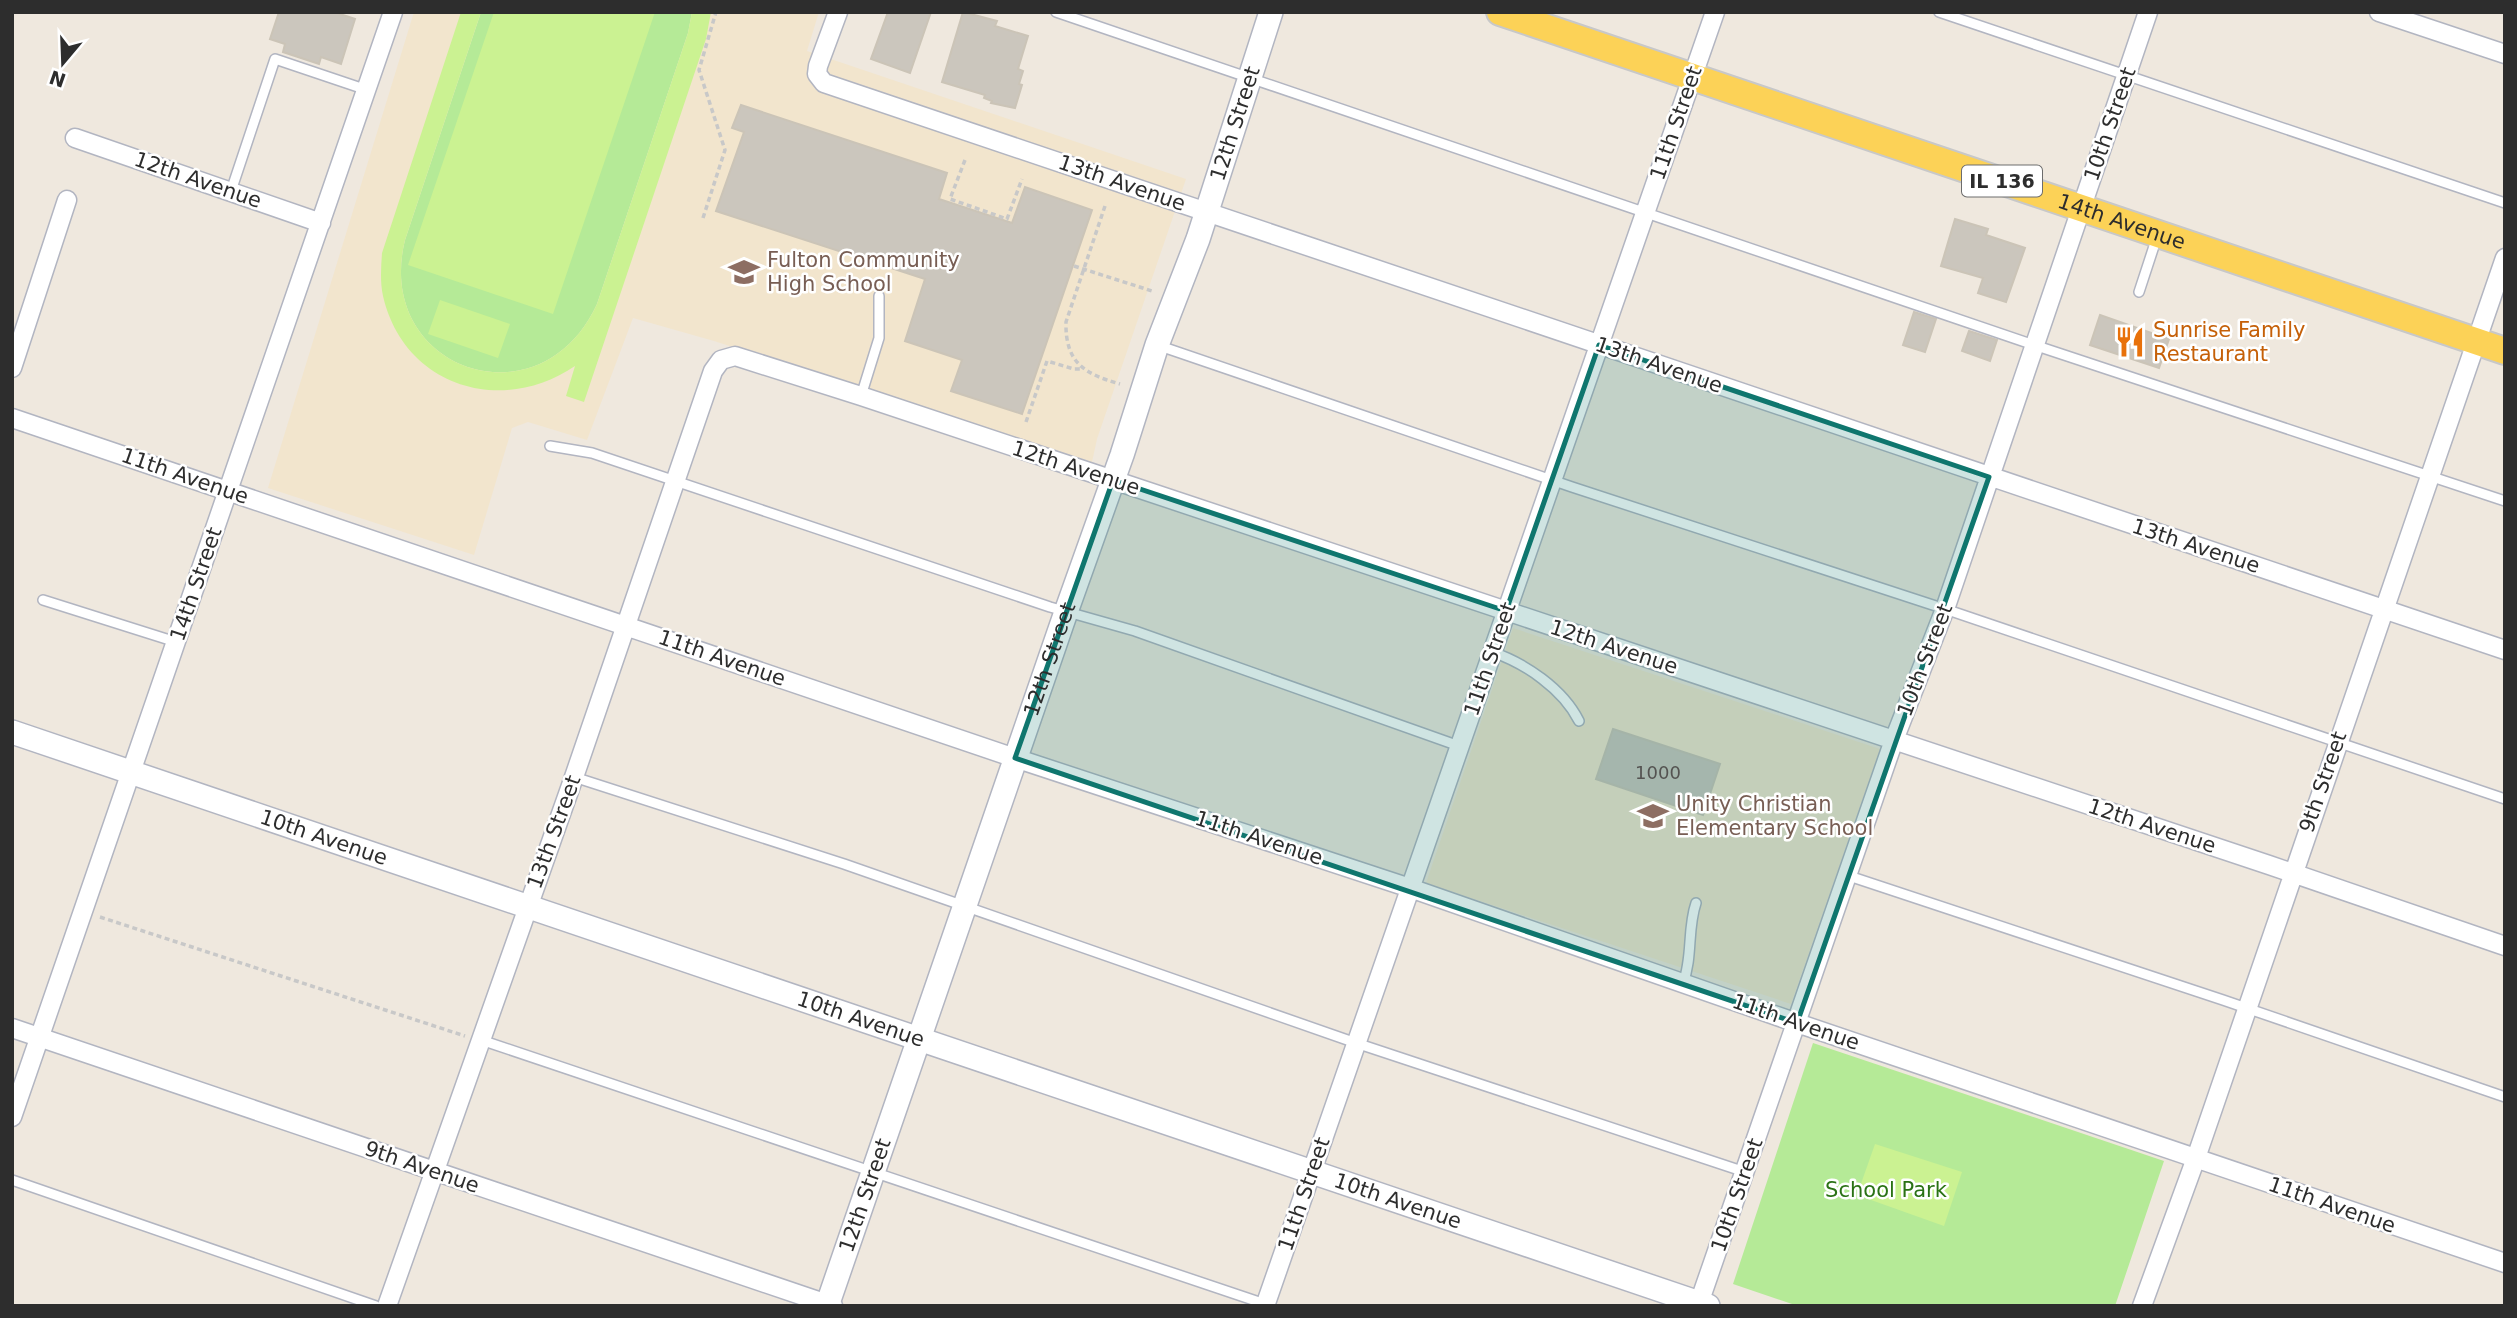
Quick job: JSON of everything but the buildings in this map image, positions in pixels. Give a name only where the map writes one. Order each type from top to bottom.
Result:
[{"type":"main road","name":"14th Avenue","points":[[1500,12],[2505,351]]},
{"type":"street","name":"14th Street","points":[[12,1117],[393,12]]},
{"type":"street","name":"13th Avenue","points":[[838,12],[817,74],[824,83],[2505,650]]},
{"type":"street","name":"12th Street","points":[[829,1305],[1157,345],[1198,239],[1271,12]]},
{"type":"street","name":"11th Street","points":[[1267,1305],[1715,12]]},
{"type":"street","name":"10th Street","points":[[1702,1305],[1894,740],[1945,609],[2148,12]]},
{"type":"street","points":[[2379,12],[2505,54]]},
{"type":"street","name":"12th Avenue","points":[[75,138],[321,223]]},
{"type":"street","points":[[12,368],[67,200]]},
{"type":"street","name":"9th Street","points":[[2144,1305],[2505,258]]},
{"type":"street","name":"12th Avenue","points":[[721,360],[735,356],[861,396],[2292,873],[2505,947]]},
{"type":"street","name":"13th Street","points":[[387,1306],[574,777],[713,371],[721,360]]},
{"type":"street","name":"11th Avenue","points":[[12,418],[1015,758],[1410,888],[1797,1023],[2505,1263]]},
{"type":"street","name":"10th Avenue","points":[[12,732],[1702,1305]]},
{"type":"street","name":"9th Avenue","points":[[12,1028],[829,1305]]},
{"type":"lane","points":[[1056,12],[2034,345],[2505,501]]},
{"type":"lane","points":[[1939,12],[2505,203]]},
{"type":"lane","points":[[231,191],[275,59],[366,90]]},
{"type":"lane","points":[[2138,292],[2158,234]]},
{"type":"lane","points":[[861,396],[879,338],[879,296]]},
{"type":"lane","points":[[1157,345],[2505,799]]},
{"type":"lane","points":[[550,446],[592,453],[674,483],[1066,612],[1135,631],[1459,746]]},
{"type":"lane","points":[[43,600],[176,642]]},
{"type":"lane","points":[[1492,652],[1512,659],[1563,697],[1579,721]]},
{"type":"lane","points":[[574,777],[844,864],[1356,1043],[1745,1172]]},
{"type":"lane","points":[[1849,876],[2505,1097]]},
{"type":"lane","points":[[1684,984],[1689,965],[1690,923],[1696,902]]},
{"type":"lane","points":[[481,1040],[1267,1305]]},
{"type":"lane","points":[[12,1180],[376,1306]]},
{"type":"path","points":[[703,218],[725,150],[699,70],[716,12]]},
{"type":"path","points":[[965,160],[950,199],[1007,219],[1022,179]]},
{"type":"path","points":[[1105,206],[1066,322],[1066,337],[1070,350],[1082,369],[1093,376],[1120,384]]},
{"type":"path","points":[[1074,266],[1152,291]]},
{"type":"path","points":[[1026,422],[1047,361],[1082,369]]},
{"type":"path","points":[[83,912],[481,1040]]},
{"type":"highlighted area","points":[[1599,345],[1989,477],[1797,1023],[1015,758],[1113,480],[1506,611]]},
{"type":"shaded area","name":"Fulton Community High School","points":[[414,12],[819,12],[807,51],[1186,179],[1097,439],[1092,462],[714,341],[633,318],[587,440],[528,422],[512,428],[474,555],[268,488]]},
{"type":"shaded area","name":"Unity Christian Elementary School","points":[[1513,628],[1880,749],[1791,1004],[1426,883]]},
{"type":"green space","points":[[461,12],[481,12],[405,240],[402,285],[413,322],[437,350],[468,367],[503,372],[538,364],[571,342],[597,304],[688,33],[692,12],[711,12],[706,39],[584,402],[566,396],[575,366],[547,381],[517,389],[488,390],[459,384],[434,371],[412,352],[394,327],[383,296],[382,253]]},
{"type":"green space","points":[[481,12],[692,12],[688,33],[597,304],[571,342],[538,364],[503,372],[468,367],[437,350],[413,322],[402,285],[405,240]]},
{"type":"green space","points":[[494,12],[655,12],[553,314],[408,265]]},
{"type":"green space","points":[[440,300],[510,324],[498,358],[428,334]]},
{"type":"green space","name":"School Park","points":[[1813,1043],[2164,1161],[2115,1306],[1798,1306],[1733,1284]]},
{"type":"green space","points":[[1875,1144],[1962,1172],[1944,1226],[1857,1195]]},
{"type":"place","name":"Fulton Community High School","points":[[744,272]]},
{"type":"place","name":"Sunrise Family Restaurant","points":[[2130,342]]},
{"type":"place","name":"Unity Christian Elementary School","points":[[1653,816]]}]
